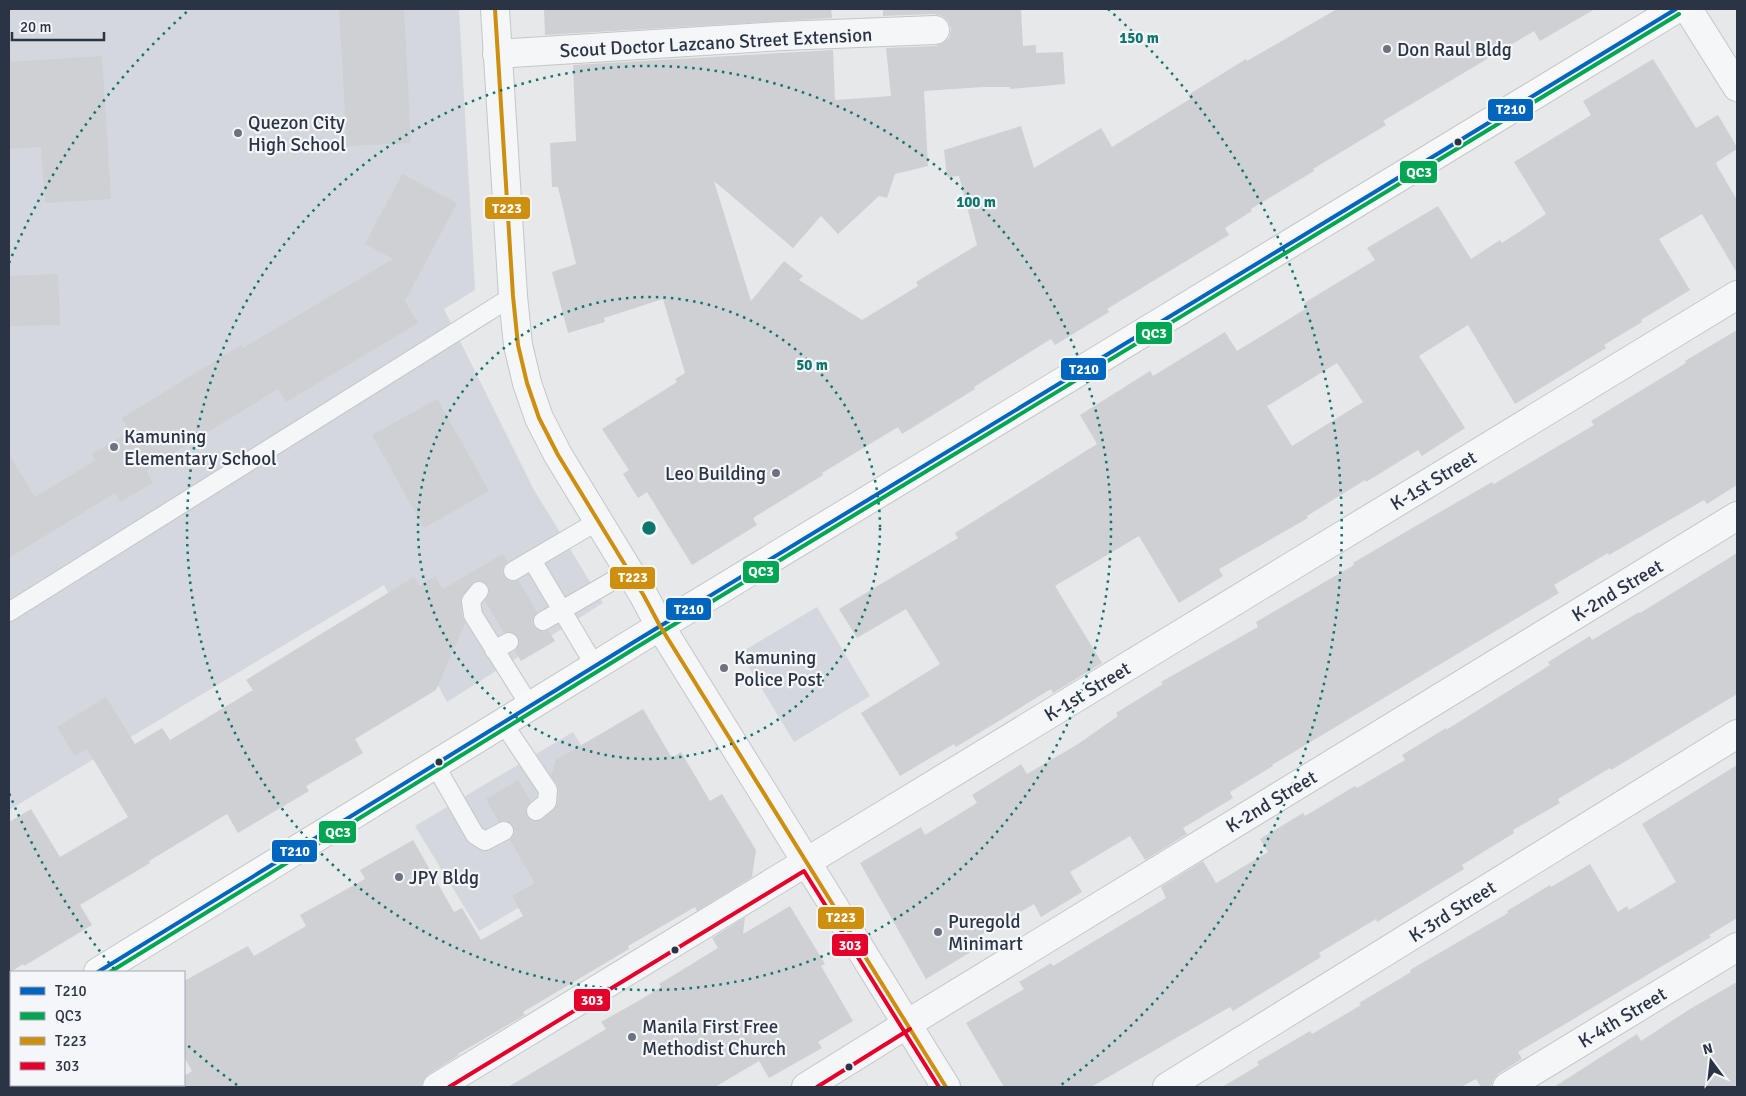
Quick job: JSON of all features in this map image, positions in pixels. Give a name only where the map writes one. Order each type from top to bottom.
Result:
[{"type":"main road","points":[[100,971],[660,626],[1676,9]]},
{"type":"street","points":[[495,9],[513,296],[518,345],[527,383],[539,418],[558,455],[660,626],[946,1087]]},
{"type":"street","points":[[1688,9],[1737,87]]},
{"type":"street","name":"Scout Doctor Lazcano Street Extension","points":[[497,54],[782,36],[935,30]]},
{"type":"street","name":"K-1st Street","points":[[437,1087],[1737,295]]},
{"type":"street","name":"K-2nd Street","points":[[806,1087],[1737,516]]},
{"type":"street","name":"K-3rd Street","points":[[1166,1087],[1737,734]]},
{"type":"street","name":"K-4th Street","points":[[1508,1087],[1737,947]]},
{"type":"lane","points":[[9,612],[513,296]]},
{"type":"lane","points":[[513,571],[598,520]]},
{"type":"lane","points":[[532,560],[595,666]]},
{"type":"lane","points":[[543,621],[562,612],[628,572]]},
{"type":"lane","points":[[479,591],[470,601],[473,615],[502,646],[530,706]]},
{"type":"lane","points":[[503,723],[548,790],[547,802],[536,811]]},
{"type":"lane","points":[[435,765],[475,834],[485,841],[504,831]]},
{"type":"shaded area","points":[[9,9],[459,9],[475,290],[444,309],[534,490],[603,603],[447,702],[384,585],[9,810]]},
{"type":"shaded area","points":[[817,607],[870,696],[794,742],[740,653]]},
{"type":"shaded area","points":[[573,732],[637,838],[479,931],[415,826]]},
{"type":"building","points":[[339,9],[404,9],[411,143],[347,146]]},
{"type":"building","points":[[544,9],[831,9],[832,18],[545,35]]},
{"type":"building","points":[[883,9],[1021,9],[1023,46],[1036,45],[1036,53],[1063,52],[1065,84],[1010,89],[1010,87],[983,87],[924,91],[928,166],[895,174],[887,198],[879,196],[838,234],[821,216],[793,248],[714,181],[751,301],[784,261],[803,276],[799,280],[862,320],[918,286],[916,282],[977,245],[959,176],[947,177],[944,150],[1021,126],[1034,168],[1101,128],[1112,147],[1190,99],[1188,95],[1246,59],[1247,61],[1337,9],[1595,9],[1540,41],[1534,31],[1383,121],[1386,125],[1313,169],[1314,171],[1251,209],[1252,211],[1225,228],[1229,235],[1107,309],[1109,312],[1055,345],[1051,339],[902,434],[898,427],[822,473],[823,475],[753,518],[757,525],[692,565],[647,492],[638,498],[623,474],[629,470],[602,429],[677,382],[675,379],[685,373],[663,299],[604,318],[605,322],[568,333],[552,272],[576,264],[558,187],[552,187],[550,143],[576,141],[573,65],[833,50],[835,100],[891,96],[886,48],[936,46],[949,38],[951,29],[948,21],[942,16],[934,14],[883,16]]},
{"type":"building","points":[[102,56],[111,199],[45,203],[41,147],[9,149],[9,62]]},
{"type":"building","points":[[1653,59],[1696,128],[1718,115],[1737,147],[1737,149],[1716,164],[1737,200],[1737,273],[1702,214],[1659,239],[1690,290],[1604,345],[1606,348],[1515,404],[1468,325],[1419,356],[1465,428],[1422,456],[1418,450],[1366,482],[1365,480],[1307,516],[1308,518],[1219,569],[1223,576],[1179,603],[1139,536],[1055,586],[1102,663],[1053,693],[1051,689],[956,747],[954,744],[900,776],[861,713],[940,664],[906,609],[857,638],[839,609],[958,538],[955,533],[1097,444],[1080,415],[1150,371],[1153,376],[1225,332],[1237,351],[1307,308],[1304,303],[1375,260],[1367,248],[1438,206],[1471,259],[1500,240],[1502,243],[1546,214],[1514,162],[1591,115],[1583,101]],"holes":[[[1337,363],[1363,402],[1292,446],[1267,406]]]},
{"type":"building","points":[[402,174],[457,203],[405,301],[418,323],[286,402],[278,389],[146,470],[153,483],[120,502],[115,493],[9,558],[9,454],[35,497],[96,460],[92,454],[130,432],[122,418],[241,345],[243,348],[393,259],[365,244]]},
{"type":"building","points":[[58,274],[60,325],[9,326],[9,276]]},
{"type":"building","points":[[1737,330],[1737,485],[1707,504],[1704,500],[1554,585],[1559,593],[1230,792],[1233,798],[1183,828],[1187,834],[1145,860],[1130,836],[1070,872],[1082,892],[1041,917],[1034,904],[979,936],[984,944],[926,979],[860,863],[921,827],[925,835],[977,803],[972,795],[1021,764],[1027,774],[1078,744],[1118,716],[1116,713],[1163,684],[1161,682],[1258,627],[1256,622],[1354,565],[1353,563],[1402,534],[1492,482],[1494,484],[1594,425],[1591,421]]},
{"type":"building","points":[[437,399],[489,491],[424,528],[372,435]]},
{"type":"building","points":[[1737,553],[1737,694],[1611,770],[1610,768],[1558,799],[1560,803],[1513,830],[1514,833],[1462,865],[1464,869],[1377,922],[1376,919],[1319,953],[1321,957],[1233,1011],[1230,1007],[1091,1087],[1004,1087],[966,1023],[1024,989],[1019,982],[1051,963],[1053,966],[1166,898],[1161,887],[1203,861],[1216,883],[1268,852],[1260,839],[1303,813],[1305,816],[1355,786],[1357,788],[1405,760],[1402,755],[1446,728],[1446,730],[1550,665],[1548,662],[1590,636],[1592,640],[1640,613]]},
{"type":"building","points":[[503,554],[508,562],[504,565],[502,571],[504,577],[513,582],[518,580],[537,612],[532,621],[534,627],[543,632],[548,630],[555,641],[521,661],[515,651],[520,643],[518,637],[510,631],[504,633],[485,601],[489,593],[489,587],[481,581],[475,581],[461,598],[462,616],[465,623],[436,690],[355,739],[363,753],[306,786],[309,791],[238,833],[227,814],[149,861],[150,863],[80,905],[92,925],[9,973],[9,822],[31,809],[60,857],[128,817],[87,749],[75,756],[57,727],[106,697],[135,744],[162,728],[170,740],[253,690],[246,680],[414,577],[419,586],[435,576],[443,589]]},
{"type":"building","points":[[643,709],[672,758],[681,752],[710,801],[722,794],[756,850],[752,877],[697,911],[695,907],[628,946],[629,949],[523,1012],[525,1015],[458,1054],[429,1074],[424,1079],[421,1087],[167,1087],[185,1086],[185,1075],[192,1071],[185,1059],[185,980],[248,946],[254,956],[306,926],[300,915],[365,879],[360,870],[413,840],[454,912],[462,908],[481,940],[523,916],[512,896],[535,883],[510,840],[515,832],[513,826],[505,820],[499,822],[486,799],[518,780],[531,802],[526,808],[528,817],[533,821],[542,819],[554,810],[558,803],[559,790],[551,776],[556,760]]},
{"type":"building","points":[[1737,765],[1737,918],[1709,935],[1711,937],[1518,1052],[1522,1059],[1498,1074],[1493,1080],[1491,1087],[1481,1087],[1476,1079],[1461,1087],[1222,1087],[1259,1065],[1257,1062],[1310,1031],[1312,1034],[1361,1005],[1359,1003],[1411,972],[1410,970],[1508,913],[1507,911],[1550,885],[1551,887],[1590,864],[1618,912],[1627,906],[1629,910],[1676,882],[1642,824]]},
{"type":"building","points":[[790,906],[825,964],[821,966],[853,1021],[818,1042],[822,1048],[769,1078],[759,1061],[715,1087],[508,1087],[606,1029],[601,1022],[661,987],[659,984],[718,948],[712,938],[745,917],[743,934]]},
{"type":"building","points":[[1737,982],[1737,1087],[1554,1087],[1637,1034],[1641,1041],[1690,1009]]},
{"type":"transit line","name":"T223","points":[[495,9],[513,296],[518,345],[527,383],[539,418],[558,455],[644,596],[660,626],[946,1087]]},
{"type":"transit line","name":"T210","points":[[100,971],[634,642],[1676,9]]},
{"type":"transit line","name":"QC3","points":[[112,971],[637,647],[1679,14]]},
{"type":"transit line","name":"303","points":[[449,1087],[804,871],[939,1087]]},
{"type":"transit line","name":"303","points":[[817,1087],[910,1029]]},
{"type":"place","name":"Don Raul Bldg","points":[[1387,49]]},
{"type":"place","name":"Quezon City High School","points":[[238,133]]},
{"type":"place","name":"Kamuning Elementary School","points":[[114,447]]},
{"type":"place","name":"Leo Building","points":[[776,473]]},
{"type":"place","name":"Kamuning Police Post","points":[[724,668]]},
{"type":"place","name":"JPY Bldg","points":[[399,877]]},
{"type":"place","name":"Puregold Minimart","points":[[938,932]]},
{"type":"place","name":"Manila First Free Methodist Church","points":[[632,1037]]}]
